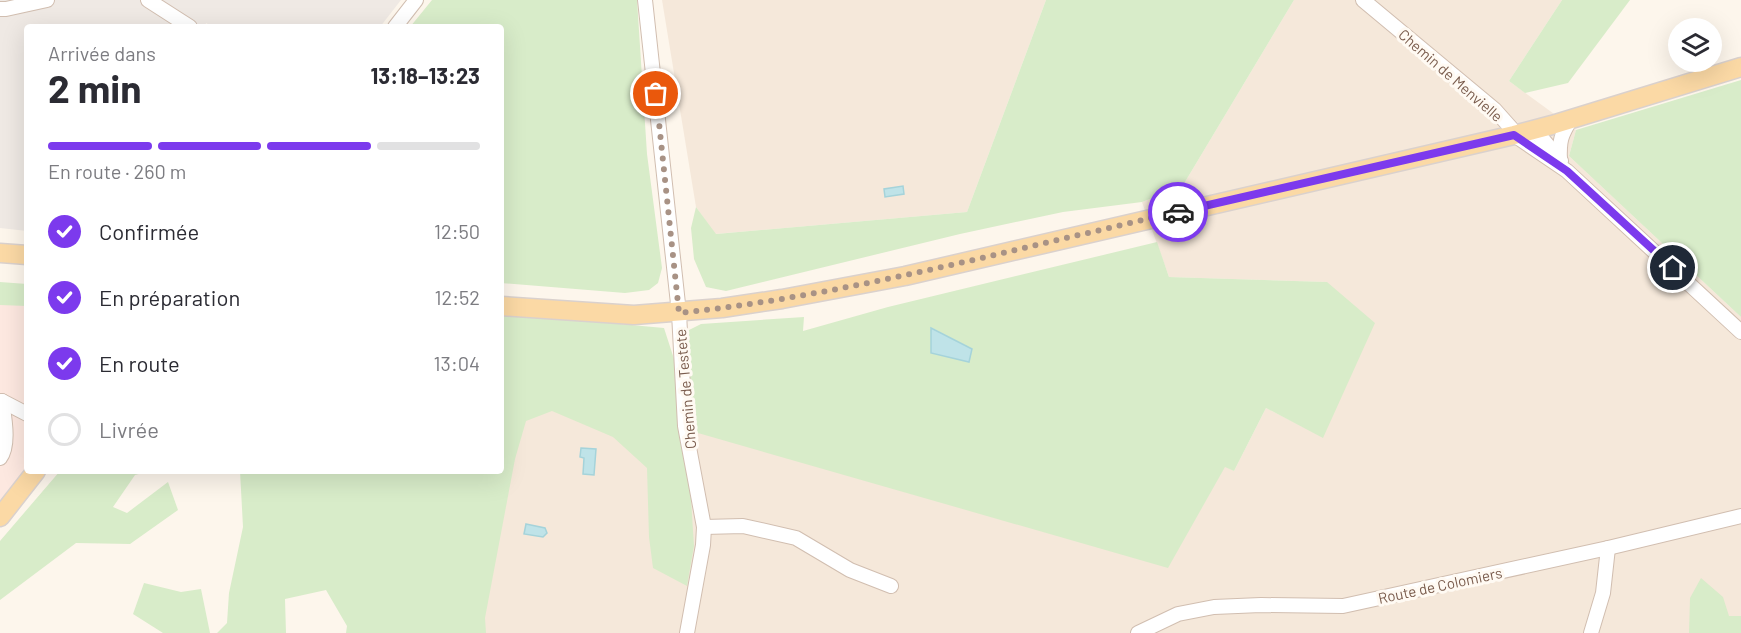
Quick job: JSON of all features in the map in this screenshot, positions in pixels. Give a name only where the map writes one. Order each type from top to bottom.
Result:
[{"type":"main road","points":[[504,306],[634,315],[679,313],[782,299],[905,276],[1522,133],[1741,67]]},
{"type":"main road","points":[[0,253],[24,255]]},
{"type":"main road","points":[[0,517],[34,474]]},
{"type":"street","points":[[0,9],[47,0]]},
{"type":"street","points":[[148,0],[185,24]]},
{"type":"street","points":[[397,24],[416,0]]},
{"type":"street","name":"Chemin de Testete","points":[[645,0],[679,313],[685,426],[704,527],[703,545],[687,633]]},
{"type":"street","name":"Chemin de Menvielle","points":[[1363,0],[1495,110],[1511,128],[1522,133],[1564,165],[1741,332]]},
{"type":"street","points":[[1564,165],[1559,143],[1571,119]]},
{"type":"street","points":[[1,401],[24,402]]},
{"type":"street","points":[[1,401],[24,412]]},
{"type":"street","points":[[0,458],[4,453],[6,429],[1,401]]},
{"type":"street","name":"Route de Colomiers","points":[[1138,633],[1178,614],[1214,607],[1343,606],[1608,548],[1741,516]]},
{"type":"street","points":[[704,527],[743,526],[796,538],[850,570],[891,586]]},
{"type":"street","points":[[1591,633],[1603,594],[1608,548]]},
{"type":"shaded area","points":[[0,0],[401,0],[382,24],[24,24],[24,231],[0,228]]},
{"type":"shaded area","points":[[662,0],[1046,0],[967,212],[715,234],[696,207]]},
{"type":"shaded area","points":[[1294,0],[1562,0],[1509,81],[1576,130],[1569,156],[1741,317],[1741,633],[447,633],[500,474],[504,474],[504,383],[624,410],[1168,567],[1225,466],[1234,471],[1266,408],[1323,437],[1327,282],[1169,277],[1142,202],[1182,187]]},
{"type":"shaded area","points":[[0,284],[24,286],[24,471],[0,500]]},
{"type":"green space","points":[[432,0],[637,0],[647,154],[662,268],[658,283],[649,290],[625,293],[504,283],[504,24],[412,24]]},
{"type":"green space","points":[[1046,0],[1294,0],[1182,187],[1142,202],[1063,212],[960,234],[726,291],[706,287],[694,259],[691,228],[696,207],[716,234],[967,212]]},
{"type":"green space","points":[[1562,0],[1630,0],[1568,83],[1525,93],[1509,81]]},
{"type":"green space","points":[[1741,80],[1741,317],[1569,156],[1576,130]]},
{"type":"green space","points":[[1157,242],[1169,277],[1327,282],[1375,323],[1323,438],[1266,408],[1234,471],[1225,467],[1168,568],[691,431],[687,331],[701,324],[804,317],[803,331],[888,307]],"holes":[[[932,328],[972,349],[948,357],[931,353]]]},
{"type":"green space","points":[[0,282],[24,284],[24,306],[0,305]]},
{"type":"green space","points":[[504,313],[664,328],[684,390],[694,546],[687,586],[653,568],[649,537],[647,468],[613,437],[552,411],[526,421],[515,459],[485,618],[486,633],[346,633],[347,626],[326,590],[285,599],[286,633],[217,633],[227,623],[229,593],[243,527],[240,474],[504,474]]},
{"type":"green space","points":[[57,474],[139,474],[135,475],[113,507],[127,513],[168,482],[178,510],[130,544],[76,543],[0,600],[0,541]]},
{"type":"green space","points":[[1701,578],[1723,597],[1729,616],[1741,616],[1741,633],[1689,633],[1690,598]]},
{"type":"green space","points":[[144,583],[181,592],[201,589],[210,633],[163,633],[133,614]]},
{"type":"water","points":[[903,186],[904,194],[885,197],[884,189]]},
{"type":"water","points":[[931,328],[972,349],[969,362],[931,353]]},
{"type":"water","points":[[581,448],[596,449],[594,475],[583,474],[584,458],[580,457]]},
{"type":"water","points":[[526,524],[545,528],[547,533],[543,537],[524,534]]},
{"type":"way so far","points":[[656,94],[679,313],[782,299],[905,276],[1178,212]]},
{"type":"route","points":[[1178,212],[1514,135],[1567,171],[1673,268]]}]
